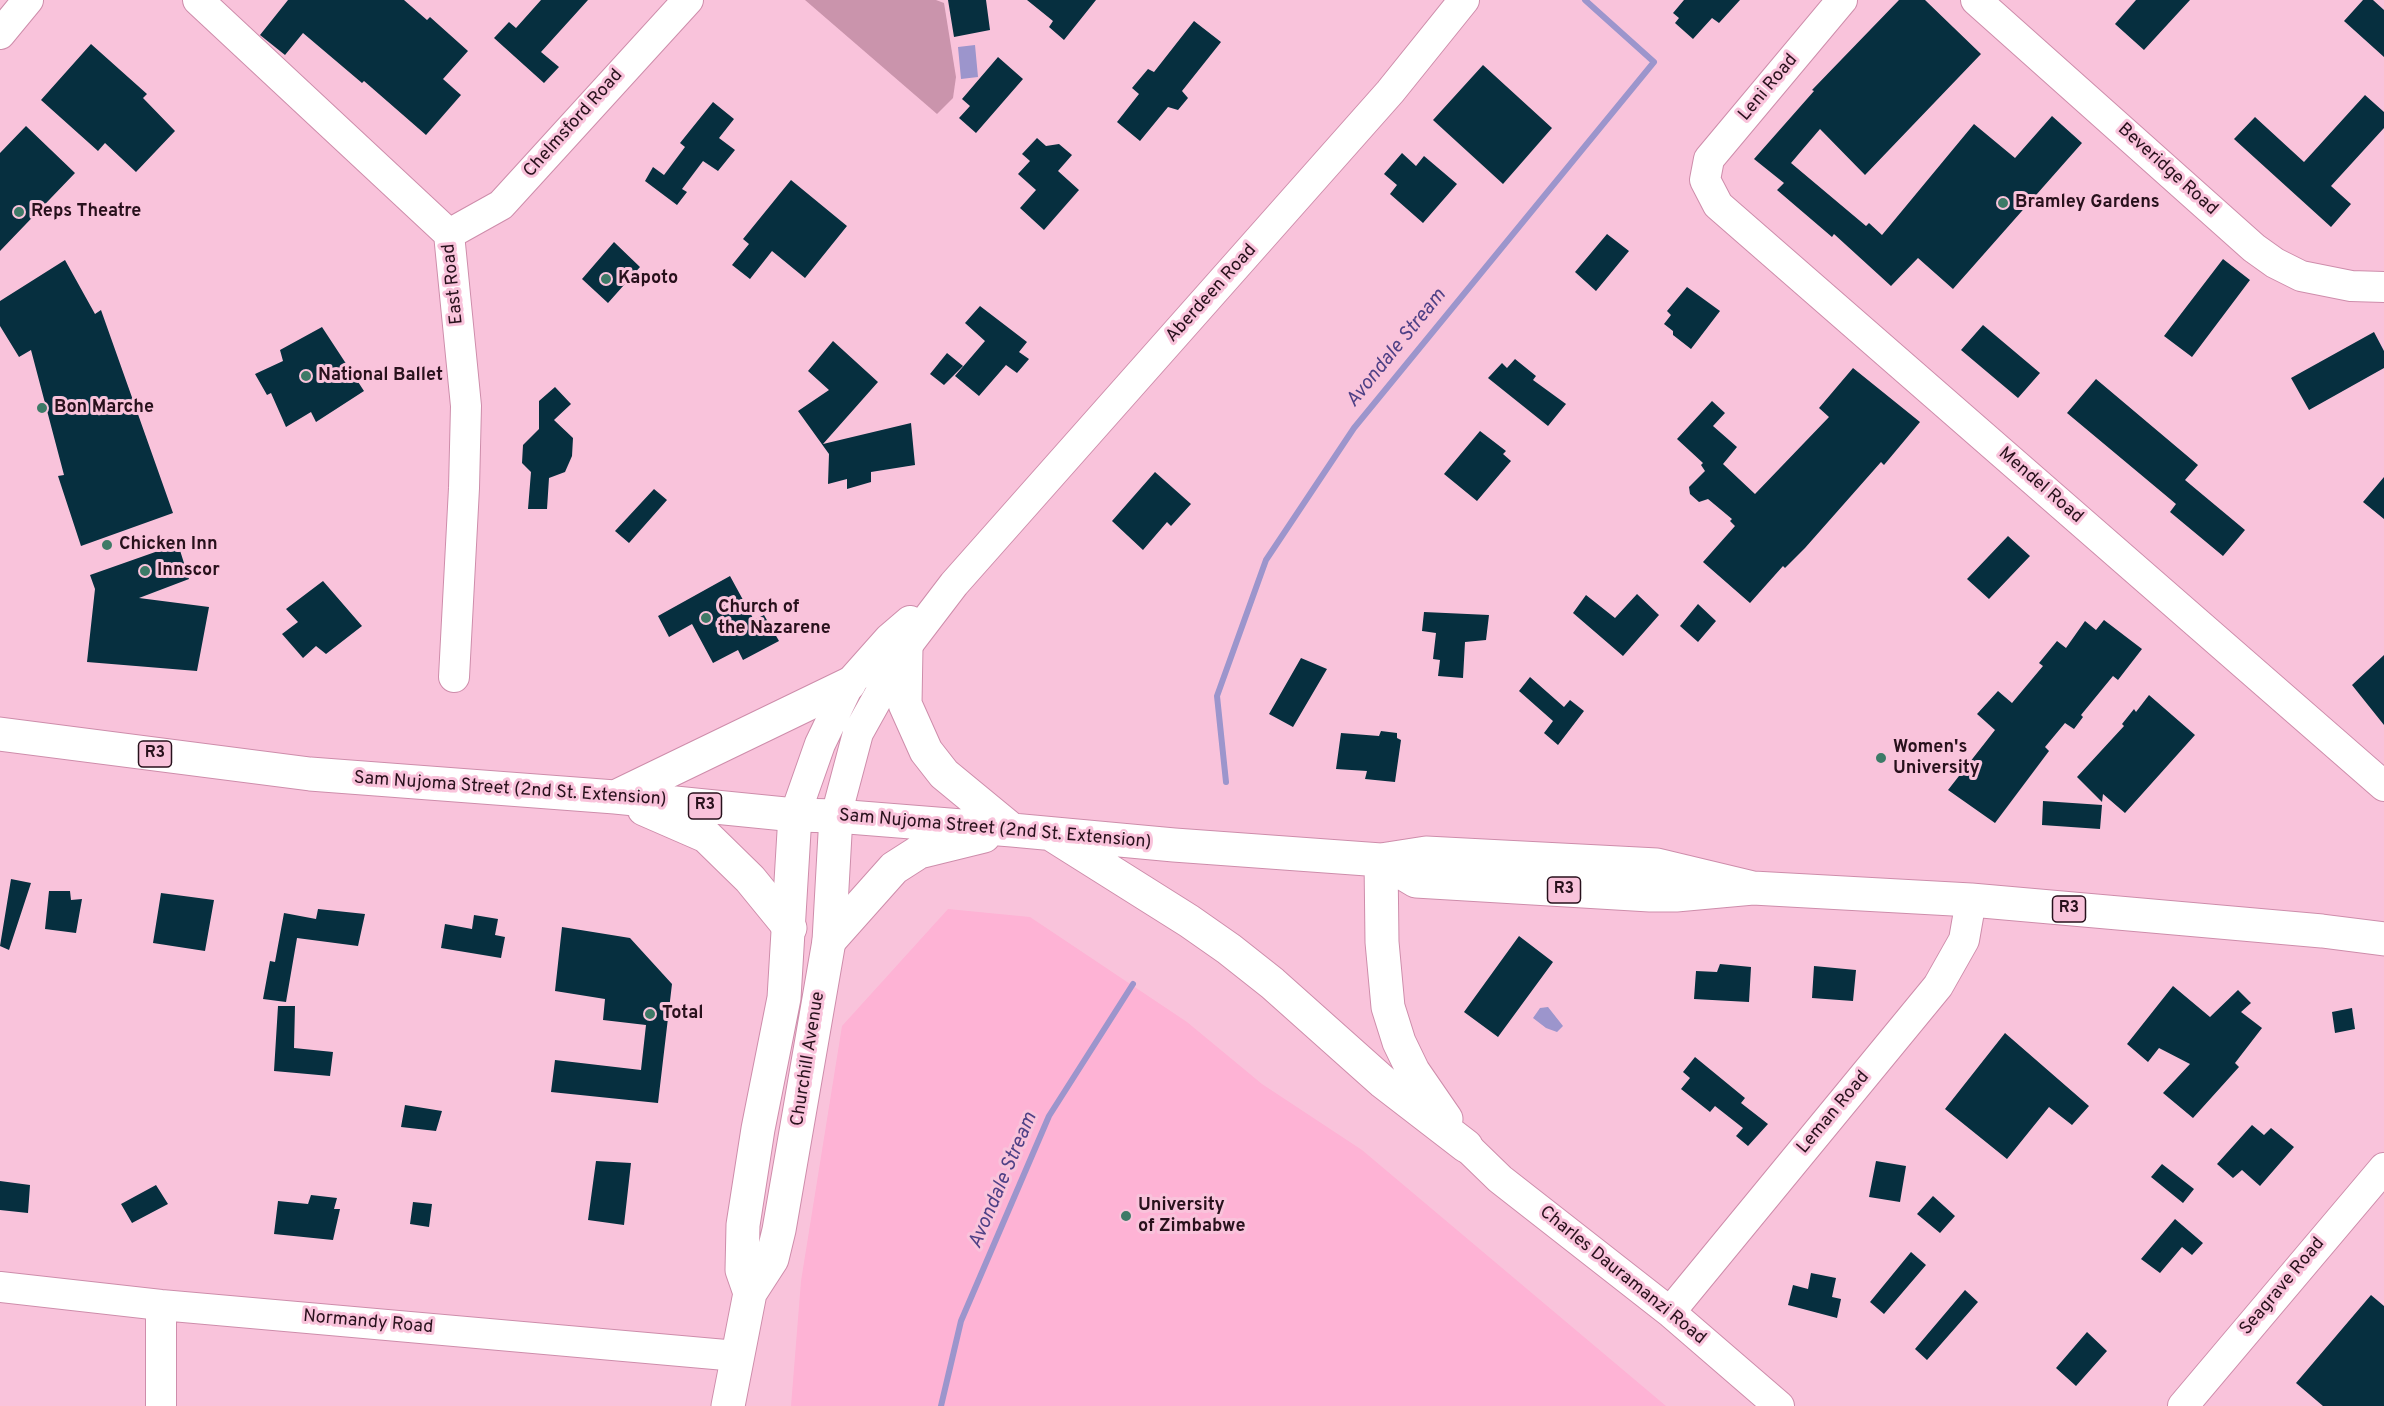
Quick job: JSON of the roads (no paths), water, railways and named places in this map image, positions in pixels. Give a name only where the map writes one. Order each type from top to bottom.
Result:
[{"type":"main road","points":[[906,647],[905,704],[926,752],[944,774],[1012,830]]},
{"type":"main road","points":[[615,796],[849,684]]},
{"type":"main road","name":"Sam Nujoma Street (2nd St. Extension)","points":[[0,734],[310,774],[615,796],[795,814],[1381,860],[1416,881],[1650,895],[1753,888],[1971,900],[2322,931],[2384,939]]},
{"type":"main road","points":[[615,796],[706,836],[750,879],[790,928]]},
{"type":"main road","name":"Churchill Avenue","points":[[750,1293],[742,1270],[743,1226],[758,1129],[784,998],[790,928],[795,814]]},
{"type":"main road","name":"Churchill Avenue","points":[[728,1406],[750,1293],[772,1259],[779,1230],[829,941],[836,816]]},
{"type":"main road","points":[[829,941],[894,868],[919,852],[1012,830]]},
{"type":"main road","points":[[1051,835],[1189,921],[1229,949],[1281,991],[1383,1082],[1466,1146]]},
{"type":"main road","points":[[1381,860],[1382,942],[1388,1007],[1399,1042],[1413,1071],[1431,1100],[1466,1146]]},
{"type":"street","points":[[0,34],[28,0]]},
{"type":"street","name":"East Road","points":[[198,0],[449,234],[466,406],[454,677]]},
{"type":"street","name":"Chelmsford Road","points":[[449,234],[501,205],[688,0]]},
{"type":"street","name":"Aberdeen Road","points":[[836,816],[858,733],[906,647],[954,584],[1390,92],[1464,0]]},
{"type":"street","name":"Leni Road","points":[[1705,180],[1709,159],[1842,0]]},
{"type":"street","name":"Beveridge Road","points":[[1976,0],[2254,248],[2275,263],[2301,276],[2351,286],[2384,287]]},
{"type":"street","name":"Mendel Road","points":[[1705,180],[1718,205],[2384,786]]},
{"type":"street","name":"Aberdeen Road","points":[[795,814],[820,744],[849,684],[889,639],[954,584]]},
{"type":"street","name":"Leman Road","points":[[1670,1312],[1938,986],[1964,940],[1971,900]]},
{"type":"street","name":"Charles Dauramanzi Road","points":[[1466,1146],[1500,1179],[1670,1312],[1779,1406]]},
{"type":"street","name":"Seagrave Road","points":[[2182,1406],[2384,1168]]},
{"type":"street","name":"Normandy Road","points":[[0,1287],[162,1305],[737,1356]]},
{"type":"street","points":[[161,1406],[162,1305]]},
{"type":"waterway","name":"Avondale Stream","points":[[1226,782],[1217,696],[1266,560],[1354,428],[1654,62],[1585,0]]},
{"type":"waterway","name":"Avondale Stream","points":[[941,1406],[961,1321],[1049,1116],[1133,984]]},
{"type":"place","name":"Bramley Gardens","points":[[2003,203]]},
{"type":"place","name":"Reps Theatre","points":[[19,212]]},
{"type":"place","name":"Kapoto","points":[[606,279]]},
{"type":"place","name":"National Ballet","points":[[306,376]]},
{"type":"place","name":"Bon Marche","points":[[42,408]]},
{"type":"place","name":"Chicken Inn","points":[[107,545]]},
{"type":"place","name":"Innscor","points":[[145,571]]},
{"type":"place","name":"Church of the Nazarene","points":[[706,618]]},
{"type":"place","name":"Women's University","points":[[1881,758]]},
{"type":"place","name":"Total","points":[[650,1014]]},
{"type":"place","name":"University of Zimbabwe","points":[[1126,1216]]}]
